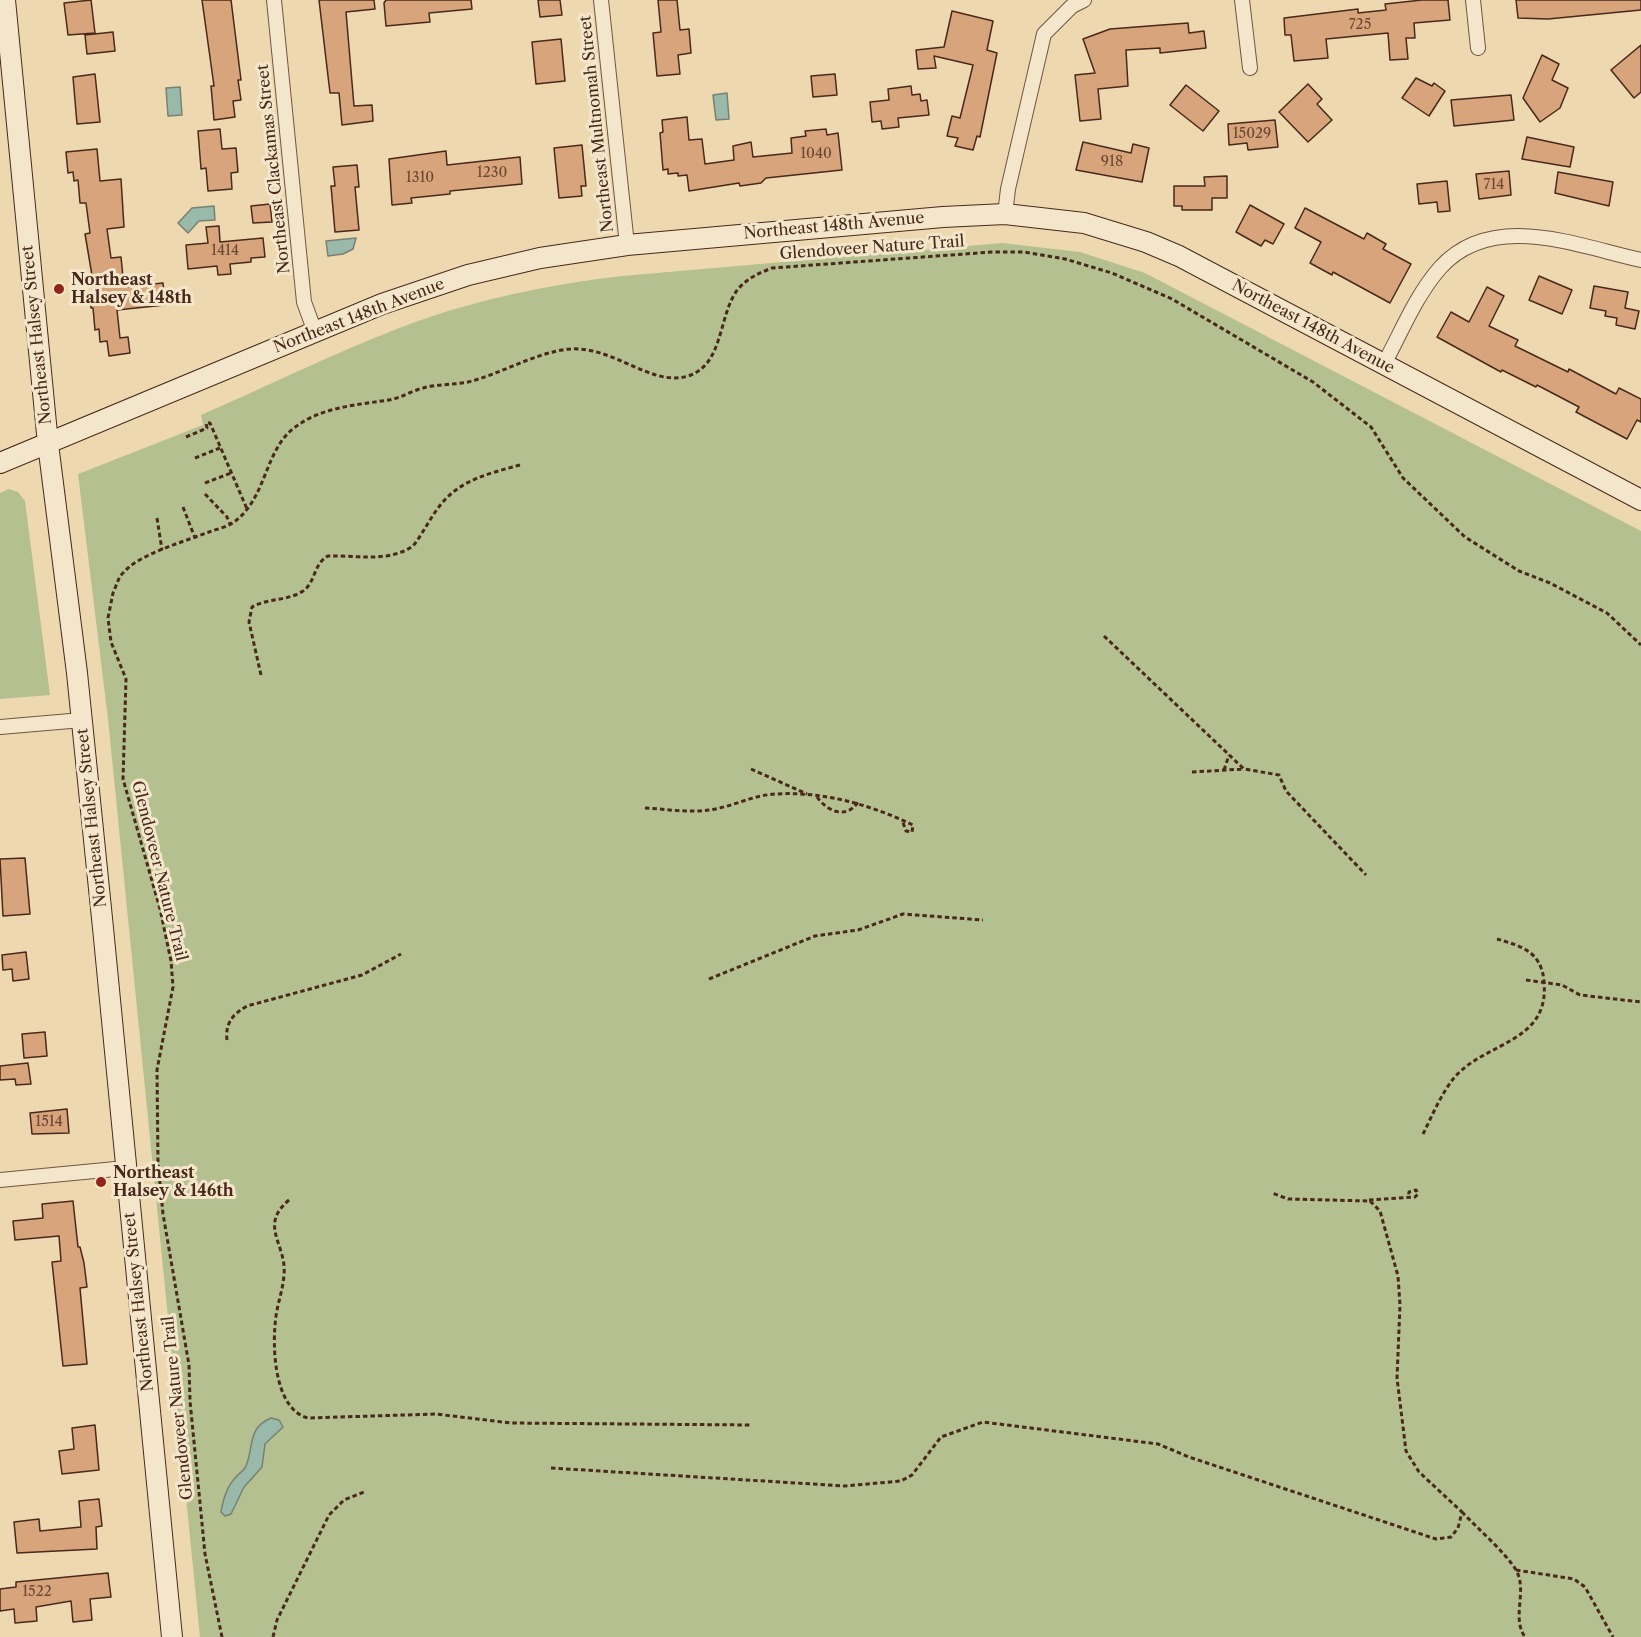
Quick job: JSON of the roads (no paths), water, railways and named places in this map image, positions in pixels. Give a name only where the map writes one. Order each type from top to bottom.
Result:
[{"type":"main road","name":"Northeast Halsey Street","points":[[4,0],[48,444],[82,720],[172,1637]]},
{"type":"main road","name":"Northeast 148th Avenue","points":[[0,463],[382,304],[492,268],[569,253],[627,246],[943,217],[1005,214],[1083,223],[1146,242],[1179,256],[1641,500]]},
{"type":"street","name":"Northeast Clackamas Street","points":[[274,0],[304,302],[315,332]]},
{"type":"street","name":"Northeast Multnomah Street","points":[[601,0],[627,246]]},
{"type":"street","points":[[1005,214],[1008,189],[1044,34],[1072,6],[1083,0]]},
{"type":"street","points":[[1242,0],[1250,68]]},
{"type":"street","points":[[1473,0],[1478,48]]},
{"type":"street","points":[[1384,364],[1440,268],[1475,244],[1513,235],[1533,236],[1641,260]]},
{"type":"street","points":[[0,727],[82,720]]},
{"type":"street","points":[[0,1180],[126,1168]]},
{"type":"place","name":"Northeast Halsey & 148th","points":[[59,289]]},
{"type":"place","name":"Northeast Halsey & 146th","points":[[101,1182]]}]
